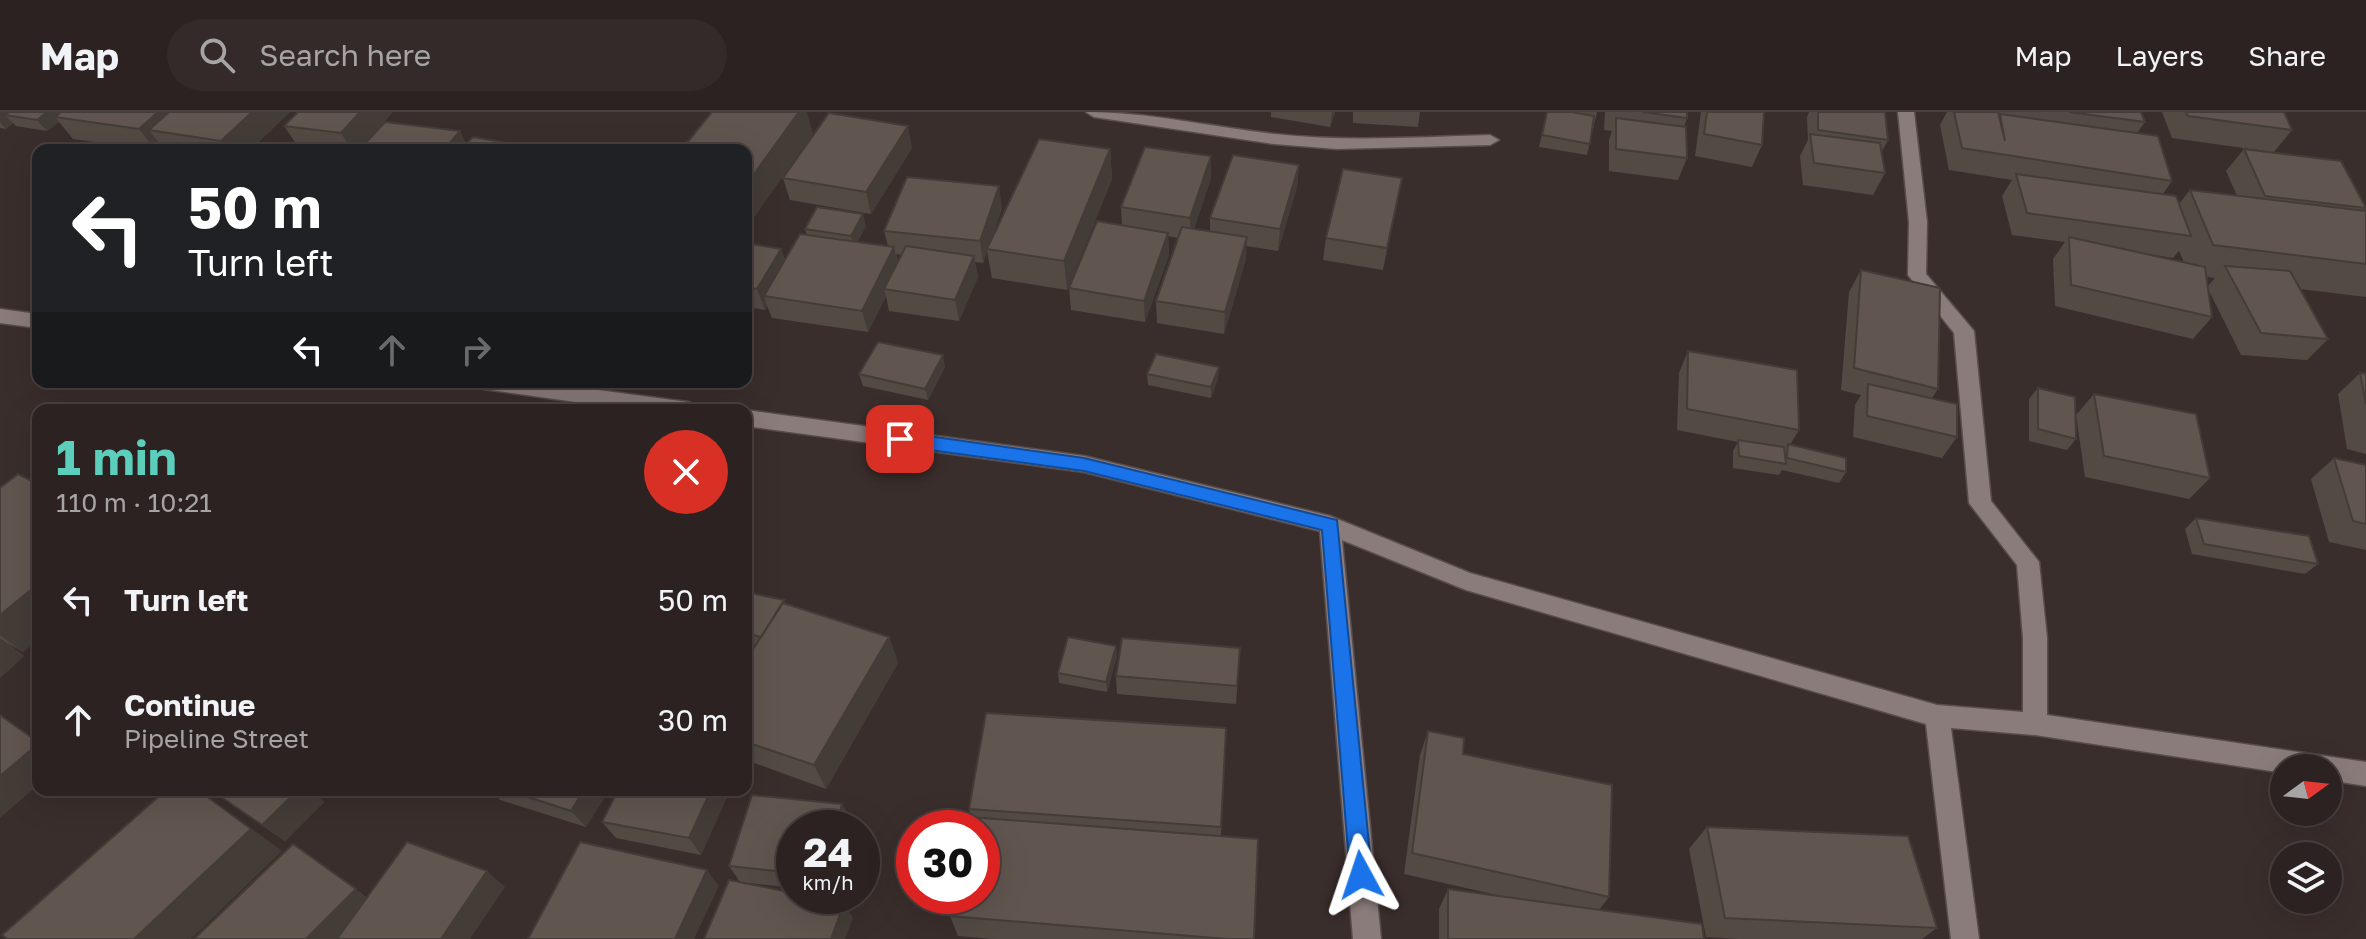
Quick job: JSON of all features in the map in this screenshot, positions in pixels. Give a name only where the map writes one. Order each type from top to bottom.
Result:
[{"type":"street","points":[[1094,112],[1305,141],[1384,144],[1490,140]]},
{"type":"street","points":[[1906,112],[1918,222],[1917,275],[1964,331],[1980,503],[2028,562],[2035,638],[2035,724]]},
{"type":"street","points":[[0,316],[32,320]]},
{"type":"street","points":[[528,388],[644,404]]},
{"type":"street","points":[[752,419],[1084,464],[1330,525],[1466,581],[1937,716],[2035,724],[2270,760]]},
{"type":"street","points":[[1330,525],[1367,939]]},
{"type":"street","points":[[1937,716],[1965,939]]},
{"type":"street","points":[[2342,770],[2366,774]]},
{"type":"building","points":[[9,112],[47,112],[37,120],[5,115]]},
{"type":"building","points":[[61,112],[158,112],[139,129],[55,117]]},
{"type":"building","points":[[169,112],[252,112],[221,141],[149,130]]},
{"type":"building","points":[[298,112],[360,112],[341,133],[284,126]]},
{"type":"building","points":[[712,112],[799,112],[752,177],[752,144],[686,144]]},
{"type":"building","points":[[1547,112],[1594,116],[1590,144],[1542,135]]},
{"type":"building","points":[[1642,112],[1687,112],[1687,118]]},
{"type":"building","points":[[1707,112],[1764,112],[1762,145],[1704,134]]},
{"type":"building","points":[[1818,112],[1885,112],[1888,140],[1818,130]]},
{"type":"building","points":[[1954,112],[1998,112],[2005,141],[2000,114],[2158,136],[2172,181],[1962,148]]},
{"type":"building","points":[[2069,112],[2141,112],[2145,122]]},
{"type":"building","points":[[2186,112],[2284,112],[2292,130],[2188,116]]},
{"type":"building","points":[[829,113],[908,126],[866,192],[783,178]]},
{"type":"building","points":[[1616,118],[1686,127],[1687,158],[1616,149]]},
{"type":"building","points":[[385,122],[460,131],[449,144],[365,144]]},
{"type":"building","points":[[1810,134],[1880,143],[1885,173],[1814,163]]},
{"type":"building","points":[[473,137],[512,144],[466,144]]},
{"type":"building","points":[[1039,139],[1110,149],[1064,261],[987,249]]},
{"type":"building","points":[[1145,147],[1211,156],[1190,218],[1121,207]]},
{"type":"building","points":[[2244,149],[2341,161],[2366,208],[2265,196]]},
{"type":"building","points":[[1233,155],[1299,165],[1280,229],[1210,218]]},
{"type":"building","points":[[1343,169],[1402,178],[1387,248],[1326,238]]},
{"type":"building","points":[[2016,174],[2176,196],[2191,236],[2027,213]]},
{"type":"building","points":[[907,177],[999,186],[980,241],[884,231]]},
{"type":"building","points":[[2190,190],[2366,211],[2366,264],[2213,245]]},
{"type":"building","points":[[817,207],[863,214],[851,236],[805,229]]},
{"type":"building","points":[[1097,221],[1168,233],[1144,301],[1069,288]]},
{"type":"building","points":[[1182,227],[1247,237],[1225,312],[1156,301]]},
{"type":"building","points":[[800,234],[894,247],[862,311],[764,296]]},
{"type":"building","points":[[2069,237],[2205,267],[2212,317],[2071,285]]},
{"type":"building","points":[[752,244],[781,249],[757,289],[752,288]]},
{"type":"building","points":[[906,246],[974,256],[955,300],[884,289]]},
{"type":"building","points":[[2225,266],[2290,271],[2328,339],[2261,333]]},
{"type":"building","points":[[1861,270],[1940,288],[1938,389],[1854,368]]},
{"type":"building","points":[[878,342],[943,355],[925,389],[859,374]]},
{"type":"building","points":[[1688,351],[1797,370],[1799,430],[1687,409]]},
{"type":"building","points":[[1156,354],[1219,367],[1211,387],[1147,374]]},
{"type":"building","points":[[2360,373],[2366,374],[2366,404]]},
{"type":"building","points":[[1868,384],[1957,404],[1957,437],[1867,416]]},
{"type":"building","points":[[2038,388],[2075,397],[2076,439],[2038,429]]},
{"type":"building","points":[[2094,394],[2196,414],[2210,478],[2104,456]]},
{"type":"building","points":[[1738,440],[1784,447],[1786,464],[1739,456]]},
{"type":"building","points":[[1788,444],[1846,458],[1846,472],[1787,458]]},
{"type":"building","points":[[2334,458],[2366,465],[2366,524],[2353,521]]},
{"type":"building","points":[[18,474],[32,481],[32,589],[0,615],[0,488]]},
{"type":"building","points":[[2196,518],[2309,536],[2318,564],[2204,544]]},
{"type":"building","points":[[752,593],[784,600],[761,637],[752,635]]},
{"type":"building","points":[[783,603],[889,637],[814,765],[752,744],[752,651]]},
{"type":"building","points":[[1068,637],[1116,646],[1106,682],[1058,673]]},
{"type":"building","points":[[1122,638],[1240,648],[1237,686],[1116,676]]},
{"type":"building","points":[[986,713],[1226,728],[1221,827],[969,809]]},
{"type":"building","points":[[0,715],[32,738],[32,749],[0,776]]},
{"type":"building","points":[[1428,731],[1464,738],[1463,754],[1612,785],[1609,897],[1412,853]]},
{"type":"building","points":[[752,795],[842,804],[840,810],[776,810],[776,871],[729,866]]},
{"type":"building","points":[[159,796],[206,796],[251,829],[134,939],[7,939],[2,935]]},
{"type":"building","points":[[220,796],[292,796],[262,825]]},
{"type":"building","points":[[525,796],[580,796],[571,811]]},
{"type":"building","points":[[615,796],[708,796],[689,838],[602,822]]},
{"type":"building","points":[[1000,819],[1258,839],[1254,939],[950,916],[1000,914]]},
{"type":"building","points":[[1707,827],[1908,836],[1937,928],[1725,918]]},
{"type":"building","points":[[407,842],[487,871],[441,939],[337,939]]},
{"type":"building","points":[[580,842],[707,870],[675,939],[528,939]]},
{"type":"building","points":[[293,844],[356,889],[306,939],[194,939]]},
{"type":"building","points":[[729,880],[776,889],[776,914],[840,914],[831,939],[704,939]]},
{"type":"building","points":[[1448,889],[1702,924],[1704,939],[1448,939]]},
{"type":"route","points":[[900,439],[1084,464],[1330,525],[1361,875]]}]
